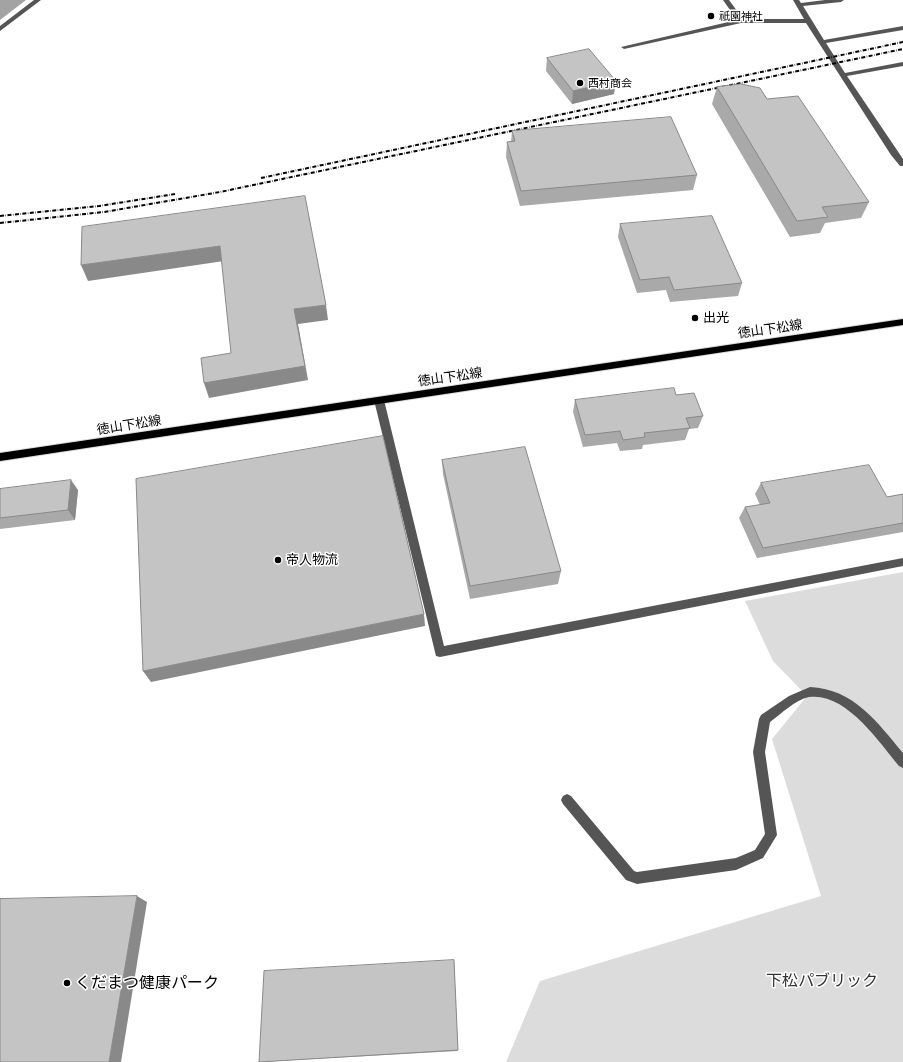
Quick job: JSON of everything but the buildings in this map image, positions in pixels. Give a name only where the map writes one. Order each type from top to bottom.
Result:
[{"type":"main road","name":"徳山下松線","points":[[0,458],[903,322]]},
{"type":"street","points":[[0,30],[38,0]]},
{"type":"street","points":[[726,0],[741,21]]},
{"type":"street","points":[[841,0],[797,3],[894,153],[903,164]]},
{"type":"street","points":[[624,47],[741,21],[808,21]]},
{"type":"street","points":[[823,42],[903,28]]},
{"type":"street","points":[[844,75],[903,64]]},
{"type":"street","points":[[379,400],[440,652],[903,562]]},
{"type":"street","points":[[567,800],[630,876],[637,878],[736,864],[759,854],[771,835],[760,752],[765,719],[797,698],[810,692],[830,694],[856,708],[903,762]]},
{"type":"green space","name":"下松パブリック","points":[[903,572],[903,1062],[506,1062],[540,981],[821,896],[772,739],[807,696],[773,661],[745,601]]},
{"type":"shaded area","points":[[0,0],[26,0],[0,20]]},
{"type":"railway","points":[[261,178],[903,42]]},
{"type":"railway","points":[[0,223],[104,212],[220,192],[903,49]]},
{"type":"railway","points":[[0,216],[99,206],[175,194]]},
{"type":"place","name":"祇園神社","points":[[711,16]]},
{"type":"place","name":"西村商会","points":[[580,83]]},
{"type":"place","name":"出光","points":[[695,318]]},
{"type":"place","name":"帝人物流","points":[[278,560]]},
{"type":"place","name":"くだまつ健康パーク","points":[[67,983]]}]
